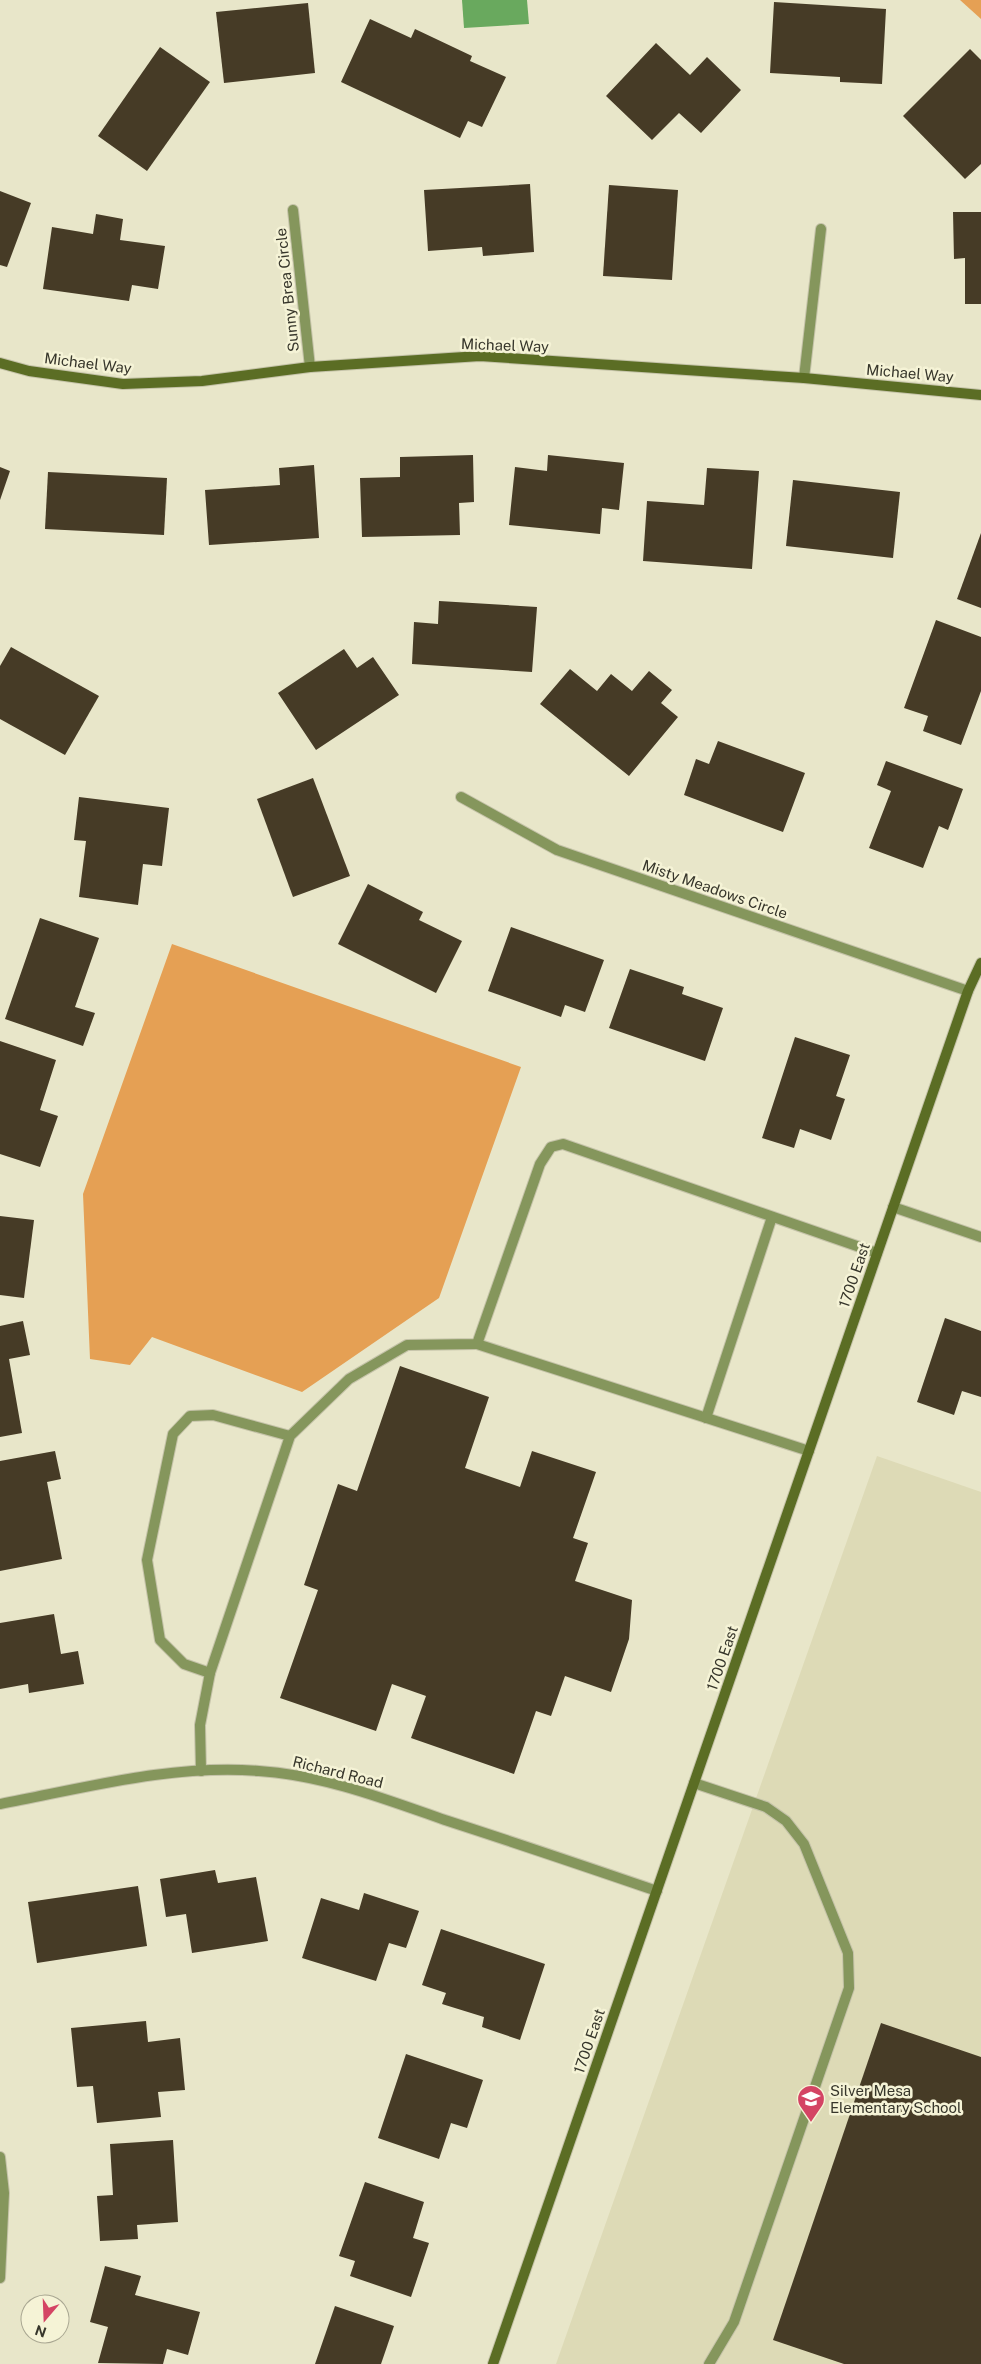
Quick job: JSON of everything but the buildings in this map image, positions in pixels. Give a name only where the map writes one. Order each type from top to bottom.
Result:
[{"type":"street","name":"Sunny Brea Circle","points":[[293,210],[310,367]]},
{"type":"street","points":[[804,378],[821,229]]},
{"type":"street","name":"Michael Way","points":[[0,363],[29,371],[123,384],[202,381],[310,367],[480,356],[804,378],[981,395]]},
{"type":"street","name":"Misty Meadows Circle","points":[[461,797],[557,850],[968,991]]},
{"type":"street","name":"1700 East","points":[[493,2364],[968,991],[981,963]]},
{"type":"street","points":[[477,1344],[540,1164],[551,1147],[563,1144],[877,1253]]},
{"type":"street","points":[[893,1207],[981,1237]]},
{"type":"street","points":[[706,1418],[772,1217]]},
{"type":"street","points":[[201,1771],[200,1725],[210,1673],[290,1436],[349,1378],[407,1346],[477,1344],[809,1451]]},
{"type":"street","points":[[210,1673],[184,1664],[160,1640],[147,1560],[173,1434],[190,1416],[213,1415],[290,1436]]},
{"type":"street","name":"Richard Road","points":[[0,1804],[138,1777],[201,1771],[258,1771],[308,1778],[368,1794],[657,1891]]},
{"type":"street","points":[[694,1783],[766,1808],[786,1820],[804,1844],[832,1909],[848,1953],[849,1970],[849,1988],[734,2322],[709,2364]]},
{"type":"street","points":[[0,2157],[4,2194],[0,2278]]},
{"type":"shaded area","points":[[462,0],[527,0],[529,24],[464,28]]},
{"type":"shaded area","points":[[960,0],[981,0],[981,19]]},
{"type":"shaded area","points":[[172,944],[521,1067],[439,1298],[302,1392],[152,1337],[130,1365],[90,1359],[83,1194]]},
{"type":"shaded area","name":"Silver Mesa Elementary School","points":[[877,1456],[981,1492],[981,2364],[556,2364]]},
{"type":"place","name":"Silver Mesa Elementary School","points":[[811,2123]]}]
